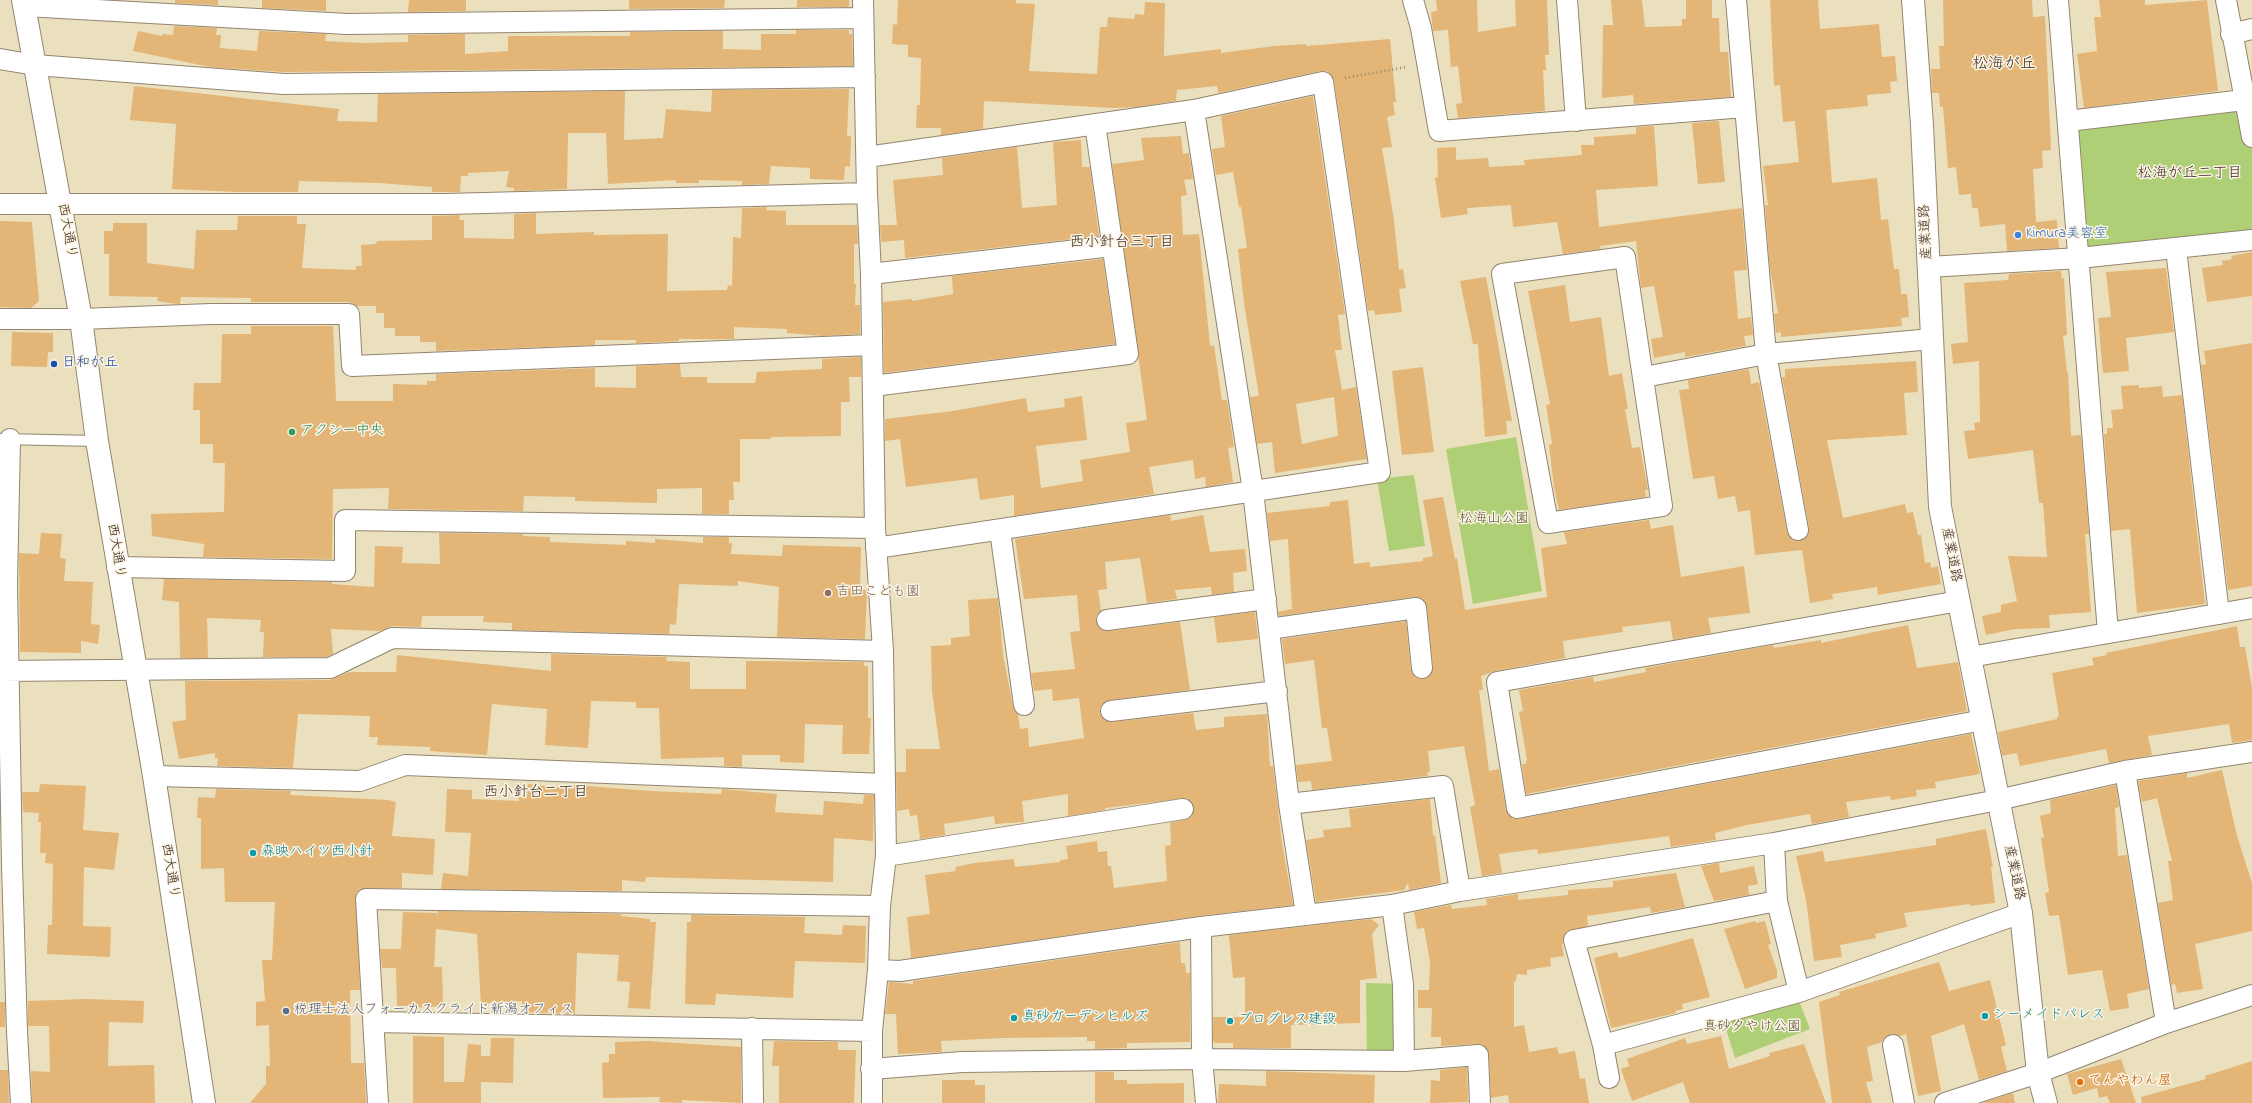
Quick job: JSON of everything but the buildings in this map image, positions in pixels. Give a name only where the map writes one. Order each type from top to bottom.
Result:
[{"type":"street","points":[[1414,0],[1421,28],[1439,131],[1745,107]]},
{"type":"street","points":[[1567,0],[1576,121]]},
{"type":"street","points":[[1736,0],[1766,354],[1798,530]]},
{"type":"street","name":"産業道路","points":[[1913,0],[1929,267],[1940,507],[2021,913],[2038,1073],[2046,1103]]},
{"type":"street","points":[[2058,0],[2108,633]]},
{"type":"street","points":[[2226,0],[2231,34],[2252,138]]},
{"type":"street","points":[[24,3],[347,24],[863,9],[867,194],[871,274],[875,528],[883,651],[886,856],[880,906],[878,970],[872,1031],[872,1103]]},
{"type":"street","name":"西大通り","points":[[24,3],[81,319],[97,441],[117,567],[154,776],[204,1103]]},
{"type":"street","points":[[2231,34],[2252,29]]},
{"type":"street","points":[[0,59],[35,64],[284,84],[865,77]]},
{"type":"street","points":[[866,157],[1194,110],[1323,82],[1380,472],[876,548]]},
{"type":"street","points":[[2068,121],[2244,100]]},
{"type":"street","points":[[1194,110],[1253,490],[1290,804],[1306,914]]},
{"type":"street","points":[[873,386],[1128,354],[1095,124]]},
{"type":"street","points":[[0,204],[446,204],[867,194]]},
{"type":"street","points":[[1929,267],[2079,258],[2252,240]]},
{"type":"street","points":[[871,274],[1112,246]]},
{"type":"street","points":[[2176,249],[2219,614]]},
{"type":"street","points":[[1625,257],[1644,377],[1662,506],[1548,523],[1502,274],[1625,257]]},
{"type":"street","points":[[0,319],[81,319],[211,314],[349,314],[352,366],[872,345]]},
{"type":"street","points":[[1644,377],[1766,354],[1932,339]]},
{"type":"street","points":[[5,439],[4,671],[8,1032],[21,1103]]},
{"type":"street","points":[[117,567],[346,571],[345,520],[875,528]]},
{"type":"street","points":[[1000,530],[1024,705]]},
{"type":"street","points":[[1107,620],[1266,599]]},
{"type":"street","points":[[1959,601],[1497,682],[1517,808],[1983,720]]},
{"type":"street","points":[[1269,629],[1416,608],[1422,668]]},
{"type":"street","points":[[1970,657],[2252,608]]},
{"type":"street","points":[[4,671],[330,668],[392,638],[883,651]]},
{"type":"street","points":[[1111,710],[1277,691]]},
{"type":"street","points":[[878,970],[900,970],[1201,927],[1392,905],[1460,891],[1774,843],[1998,800],[2125,771],[2251,755]]},
{"type":"street","points":[[154,776],[360,781],[405,766],[885,784]]},
{"type":"street","points":[[2125,771],[2166,1023]]},
{"type":"street","points":[[1290,804],[1443,786],[1460,891]]},
{"type":"street","points":[[886,856],[1183,809]]},
{"type":"street","points":[[1774,843],[1777,901],[1799,992]]},
{"type":"street","points":[[378,1103],[366,899],[880,906]]},
{"type":"street","points":[[1609,1078],[1603,1045],[1574,940],[1777,901]]},
{"type":"street","points":[[1392,905],[1403,984],[1404,1061]]},
{"type":"street","points":[[1603,1045],[1799,992],[2021,913]]},
{"type":"street","points":[[1201,927],[1202,1059],[1206,1103]]},
{"type":"street","points":[[1945,1103],[2038,1073],[2166,1023],[2252,995]]},
{"type":"street","points":[[374,1022],[872,1031]]},
{"type":"street","points":[[752,1028],[753,1103]]},
{"type":"street","points":[[1893,1045],[1904,1103]]},
{"type":"street","points":[[871,1069],[962,1062],[1202,1059],[1404,1061],[1478,1054],[1480,1103]]},
{"type":"lane","points":[[5,439],[97,441]]},
{"type":"path","points":[[1323,82],[1427,63]]},
{"type":"green space","points":[[2244,100],[2252,137],[2252,240],[2079,258],[2068,121]]},
{"type":"green space","name":"松海山公園","points":[[1516,437],[1542,591],[1473,604],[1446,449]]},
{"type":"green space","points":[[1414,475],[1425,546],[1389,551],[1377,479]]},
{"type":"green space","points":[[1366,983],[1403,984],[1404,1061],[1367,1060]]},
{"type":"green space","name":"真砂夕やけ公園","points":[[1796,993],[1810,1029],[1735,1058],[1721,1013]]},
{"type":"place","name":"Kimura美容室","points":[[2018,235]]},
{"type":"place","name":"日和が丘","points":[[54,364]]},
{"type":"place","name":"アクシー中央","points":[[292,432]]},
{"type":"place","name":"吉田こども園","points":[[828,593]]},
{"type":"place","name":"森映ハイツ西小針","points":[[253,853]]},
{"type":"place","name":"税理士法人フォーカスクライド新潟オフィス","points":[[286,1011]]},
{"type":"place","name":"シーメイドパレス","points":[[1985,1016]]},
{"type":"place","name":"真砂ガーデンヒルズ","points":[[1014,1018]]},
{"type":"place","name":"プログレス建設","points":[[1230,1021]]},
{"type":"place","name":"てんやわん屋","points":[[2080,1082]]},
{"type":"district","name":"松海が丘","points":[[2004,65]]},
{"type":"district","name":"松海が丘二丁目","points":[[2190,175]]},
{"type":"district","name":"西小針台三丁目","points":[[1122,244]]},
{"type":"district","name":"西小針台二丁目","points":[[536,794]]}]
